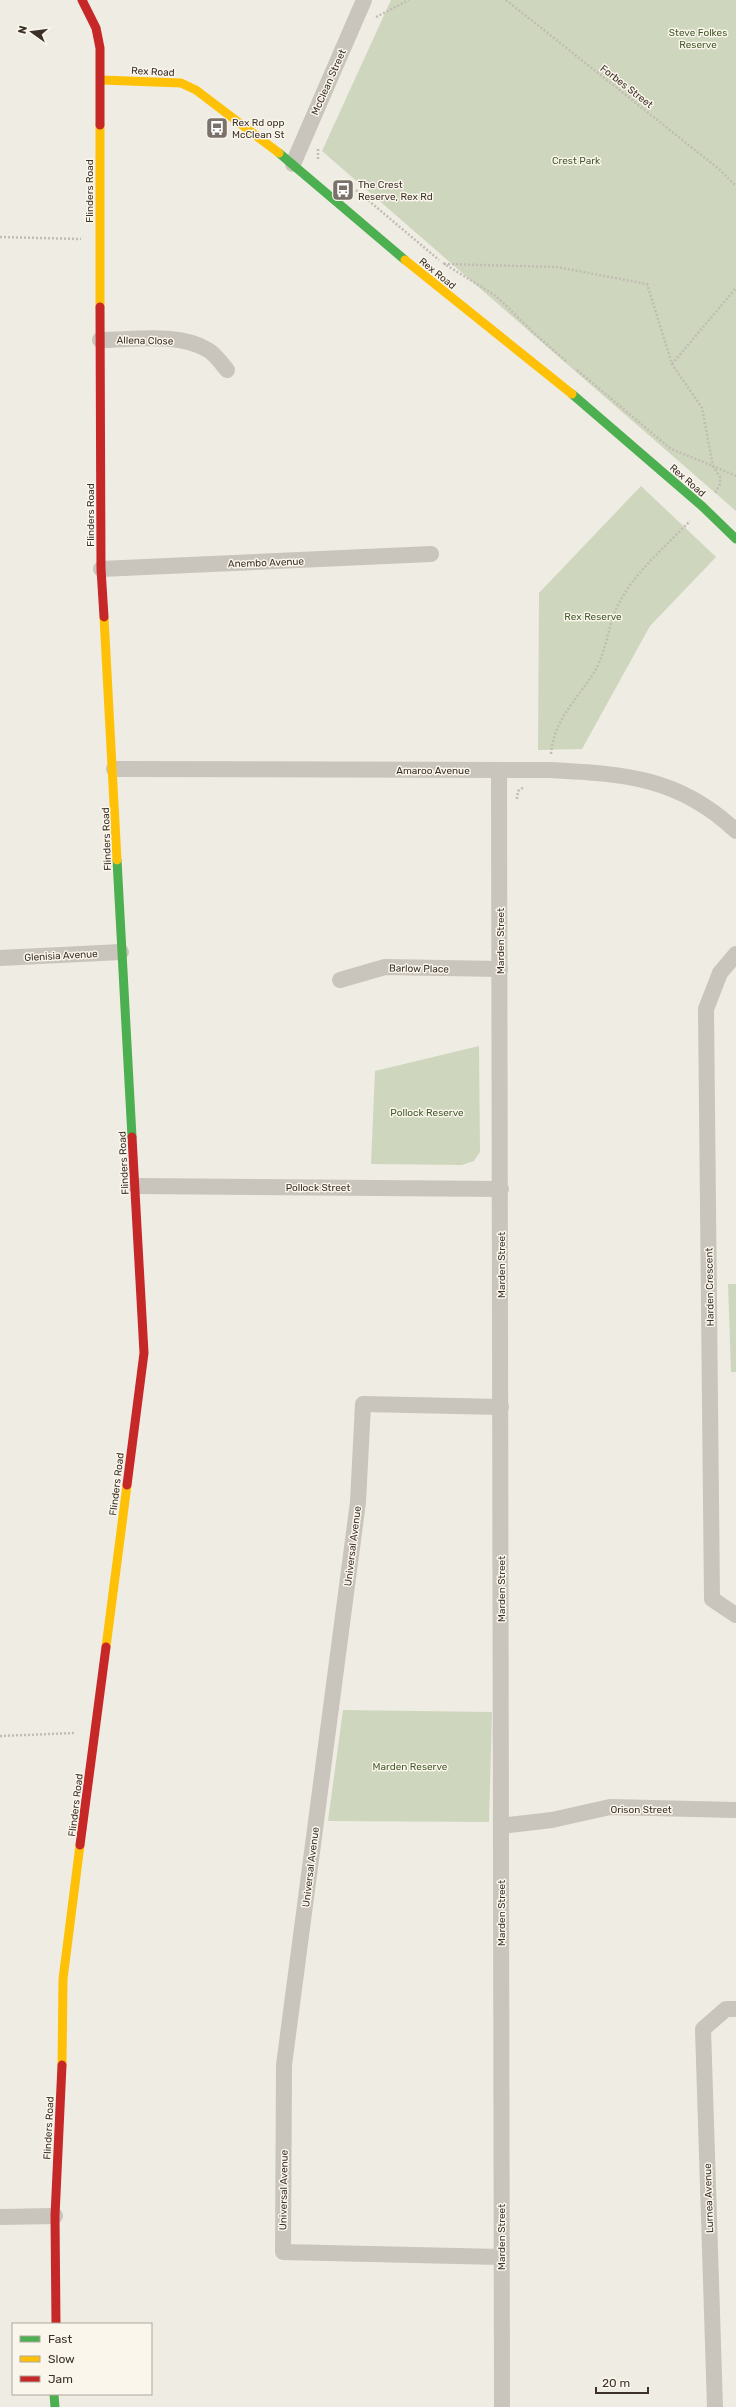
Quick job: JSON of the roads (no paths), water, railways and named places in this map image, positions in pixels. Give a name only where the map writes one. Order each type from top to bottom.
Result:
[{"type":"street","name":"Flinders Road","points":[[56,2323],[55,2216],[61,2097],[63,1979],[144,1352],[122,952],[114,769],[101,569],[100,48],[96,28],[82,0]]},
{"type":"street","name":"McClean Street","points":[[293,164],[364,0]]},
{"type":"street","name":"Rex Road","points":[[101,80],[164,82],[189,86],[293,164],[403,258],[556,380],[702,507],[736,539]]},
{"type":"street","name":"Allena Close","points":[[100,340],[172,340],[195,344],[209,350],[227,370]]},
{"type":"street","name":"Anembo Avenue","points":[[101,569],[431,554]]},
{"type":"street","name":"Amaroo Avenue","points":[[114,769],[499,770],[602,772],[657,782],[692,796],[722,818],[736,831]]},
{"type":"street","name":"Marden Street","points":[[499,770],[501,1188],[502,2407]]},
{"type":"street","name":"Glenisia Avenue","points":[[0,958],[122,952]]},
{"type":"street","name":"Harden Crescent","points":[[736,954],[720,973],[706,1009],[706,1017],[712,1599],[736,1615]]},
{"type":"street","name":"Barlow Place","points":[[340,980],[385,967],[500,969]]},
{"type":"street","name":"Pollock Street","points":[[136,1186],[501,1188]]},
{"type":"street","name":"Universal Avenue","points":[[501,1407],[363,1404],[358,1502],[284,2065],[283,2252],[501,2257]]},
{"type":"street","name":"Orison Street","points":[[501,1826],[552,1820],[610,1807],[736,1810]]},
{"type":"street","name":"Lurnea Avenue","points":[[715,2407],[703,2029],[726,2009],[736,2009]]},
{"type":"street","points":[[0,2216],[55,2216]]},
{"type":"street","points":[[54,2395],[55,2407]]},
{"type":"place","name":"Rex Rd opp McClean St","points":[[217,128]]},
{"type":"place","name":"The Crest Reserve, Rex Rd","points":[[343,190]]},
{"type":"park label","name":"Steve Folkes Reserve","points":[[698,38]]},
{"type":"park label","name":"Crest Park","points":[[576,160]]},
{"type":"park label","name":"Rex Reserve","points":[[593,616]]},
{"type":"park label","name":"Pollock Reserve","points":[[427,1112]]},
{"type":"park label","name":"Marden Reserve","points":[[410,1766]]}]
